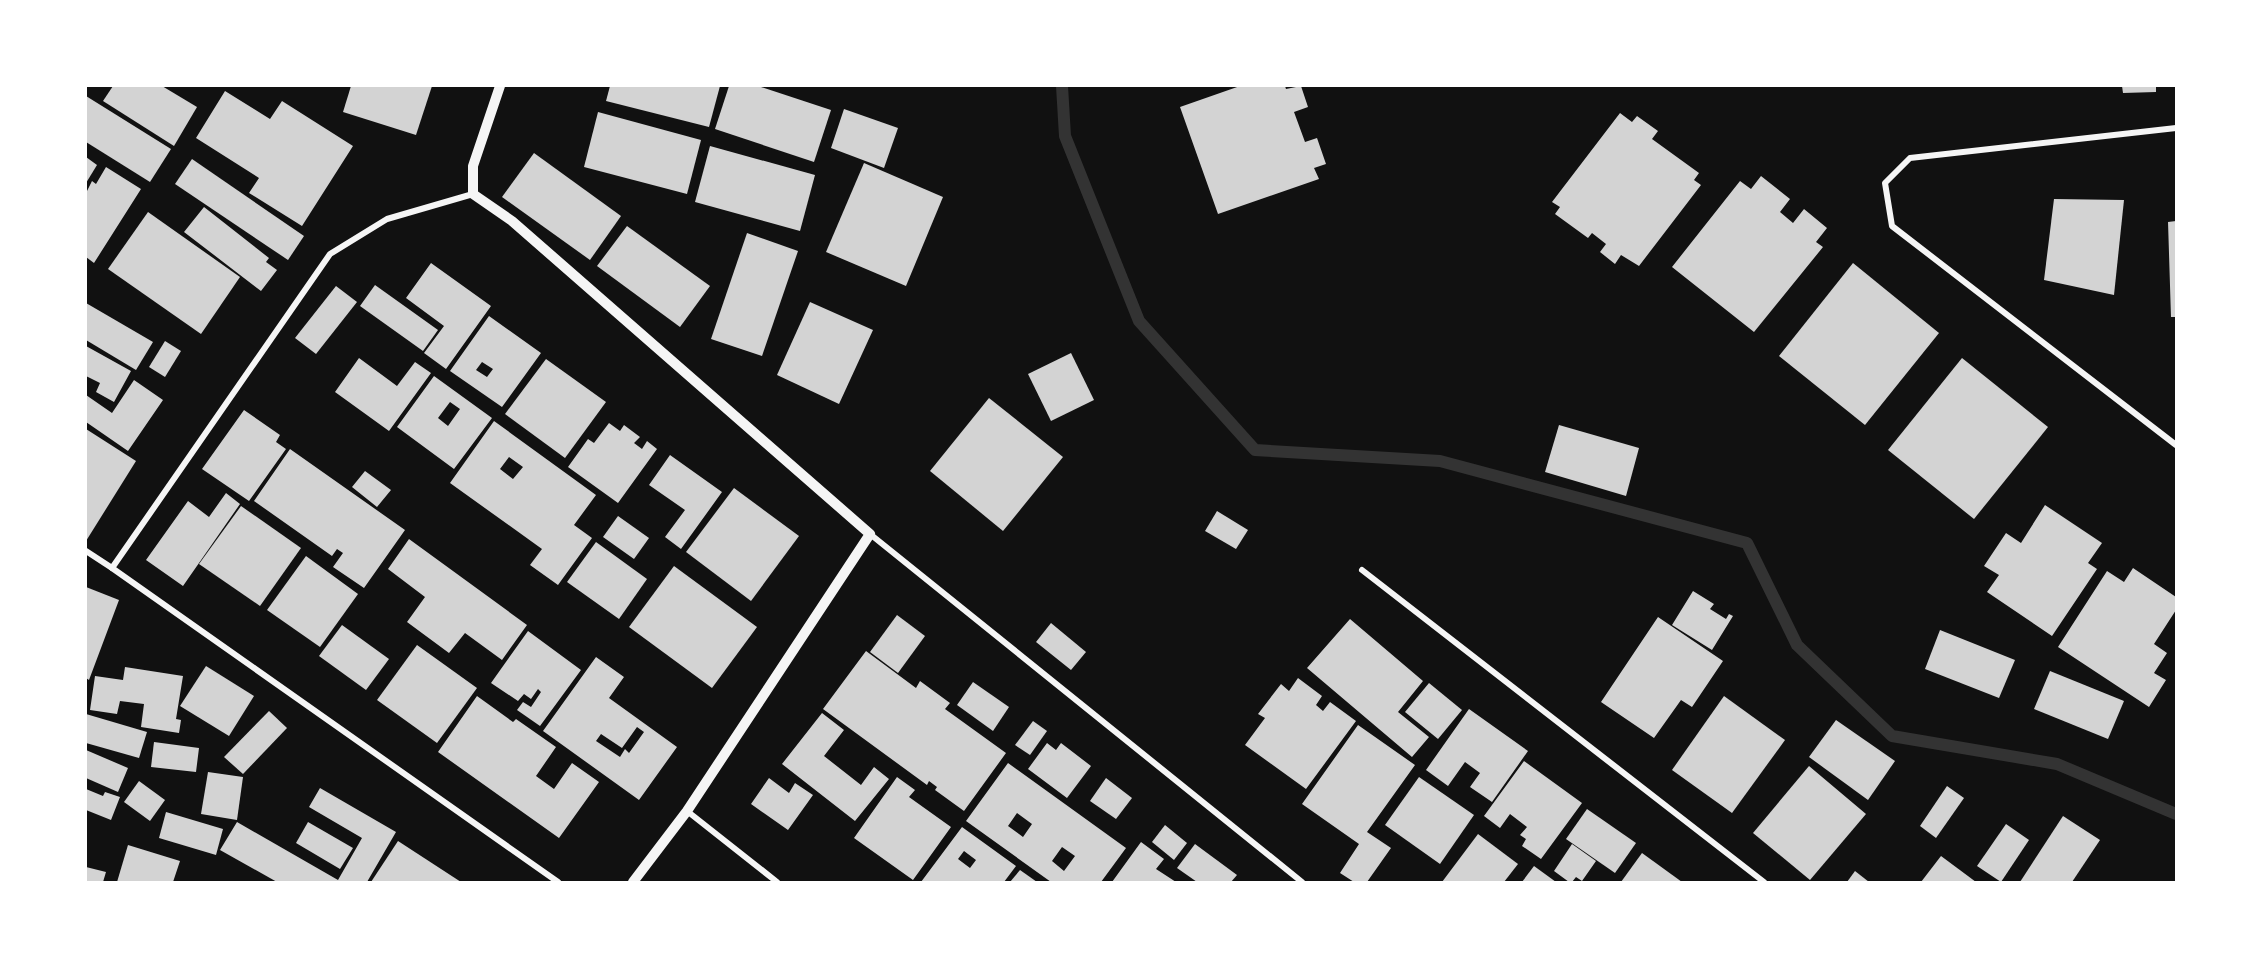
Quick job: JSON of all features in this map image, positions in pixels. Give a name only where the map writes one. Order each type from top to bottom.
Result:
[{"type":"street","points":[[473,194],[473,166],[500,86]]},
{"type":"street","points":[[2176,128],[1910,158],[1885,183],[1892,226],[2176,445]]},
{"type":"street","points":[[473,194],[512,221],[870,534],[1302,882]]},
{"type":"street","points":[[112,567],[330,254],[387,219],[473,194]]},
{"type":"street","points":[[633,882],[687,811],[870,534]]},
{"type":"street","points":[[86,551],[112,567],[558,882]]},
{"type":"street","points":[[1362,570],[1764,882]]},
{"type":"street","points":[[687,811],[777,882]]},
{"type":"building","points":[[113,86],[162,86],[197,107],[174,146],[103,101]]},
{"type":"building","points":[[351,86],[432,86],[416,135],[343,112]]},
{"type":"building","points":[[610,86],[720,86],[709,127],[606,101]]},
{"type":"building","points":[[729,86],[758,86],[831,110],[814,162],[715,129]]},
{"type":"building","points":[[1240,86],[1285,86],[1286,89],[1301,86],[1308,107],[1294,112],[1305,142],[1317,138],[1326,164],[1314,168],[1319,179],[1218,214],[1180,107]]},
{"type":"building","points":[[2122,86],[2156,86],[2156,92],[2123,93]]},
{"type":"building","points":[[225,91],[270,119],[282,101],[353,146],[302,226],[249,193],[259,178],[196,138]]},
{"type":"building","points":[[86,96],[171,149],[150,182],[86,142]]},
{"type":"building","points":[[844,109],[898,128],[884,168],[831,148]]},
{"type":"building","points":[[598,112],[701,140],[687,194],[584,167]]},
{"type":"building","points":[[1620,113],[1632,122],[1637,116],[1658,131],[1652,139],[1699,173],[1694,180],[1701,185],[1639,266],[1621,255],[1615,264],[1600,252],[1606,244],[1592,233],[1588,238],[1555,214],[1560,207],[1552,202]]},
{"type":"building","points":[[710,146],[815,175],[800,231],[695,202]]},
{"type":"building","points":[[534,153],[621,216],[590,260],[502,197]]},
{"type":"building","points":[[86,157],[97,165],[86,183]]},
{"type":"building","points":[[192,159],[304,236],[288,260],[175,184]]},
{"type":"building","points":[[864,163],[943,197],[906,286],[826,252]]},
{"type":"building","points":[[106,167],[141,189],[94,263],[86,257],[86,193],[92,181],[96,184]]},
{"type":"building","points":[[1761,176],[1790,199],[1780,212],[1793,223],[1804,209],[1827,228],[1816,242],[1823,247],[1754,332],[1672,267],[1740,181],[1751,189]]},
{"type":"building","points":[[2054,199],[2124,200],[2114,295],[2044,280]]},
{"type":"building","points":[[204,207],[269,258],[266,262],[277,270],[261,291],[184,232]]},
{"type":"building","points":[[148,212],[240,277],[201,334],[108,269]]},
{"type":"building","points":[[2176,221],[2176,317],[2171,317],[2168,222]]},
{"type":"building","points":[[627,226],[710,286],[680,327],[597,266]]},
{"type":"building","points":[[747,233],[798,251],[762,356],[711,339]]},
{"type":"building","points":[[431,263],[491,306],[446,369],[424,353],[444,326],[406,298]]},
{"type":"building","points":[[1853,263],[1939,333],[1865,425],[1779,356]]},
{"type":"building","points":[[375,285],[438,330],[423,351],[360,306]]},
{"type":"building","points":[[336,286],[357,302],[316,354],[295,338]]},
{"type":"building","points":[[810,302],[873,330],[839,404],[777,375]]},
{"type":"building","points":[[86,303],[153,342],[136,370],[86,340]]},
{"type":"building","points":[[489,316],[541,353],[502,407],[450,371]],"holes":[[[482,362],[493,369],[487,377],[476,370]]]},
{"type":"building","points":[[165,341],[181,351],[165,377],[149,367]]},
{"type":"building","points":[[86,346],[131,371],[114,402],[96,392],[100,383],[86,376]]},
{"type":"building","points":[[1071,353],[1094,400],[1051,421],[1028,374]]},
{"type":"building","points":[[359,358],[397,386],[415,362],[431,373],[389,431],[335,392]]},
{"type":"building","points":[[1962,358],[2048,427],[1974,519],[1888,450]]},
{"type":"building","points":[[546,359],[606,402],[565,458],[505,414]]},
{"type":"building","points":[[434,376],[492,418],[454,469],[397,427]],"holes":[[[450,402],[460,409],[448,426],[438,418]]]},
{"type":"building","points":[[134,380],[163,400],[128,451],[86,422],[86,395],[112,413]]},
{"type":"building","points":[[989,398],[1063,457],[1003,531],[930,471]]},
{"type":"building","points":[[244,410],[280,435],[276,442],[286,449],[249,501],[202,469]]},
{"type":"building","points":[[494,421],[596,495],[574,525],[592,538],[558,585],[530,565],[542,549],[450,483]],"holes":[[[509,457],[523,467],[513,479],[500,469]]]},
{"type":"building","points":[[609,423],[620,431],[624,425],[640,437],[634,443],[642,449],[647,441],[657,449],[618,503],[568,467],[588,439],[594,443]]},
{"type":"building","points":[[1559,425],[1639,448],[1626,496],[1545,472]]},
{"type":"building","points":[[86,429],[136,461],[86,541]]},
{"type":"building","points":[[290,449],[405,530],[364,588],[333,567],[343,553],[337,549],[332,556],[254,501]]},
{"type":"building","points":[[670,455],[722,492],[681,549],[665,537],[685,510],[649,485]]},
{"type":"building","points":[[365,471],[391,490],[377,507],[352,487]]},
{"type":"building","points":[[734,488],[799,536],[751,601],[686,552]]},
{"type":"building","points":[[226,493],[240,504],[183,586],[146,560],[188,501],[209,517]]},
{"type":"building","points":[[2045,505],[2102,543],[2088,563],[2097,569],[2052,636],[1987,592],[1999,575],[1984,566],[2006,533],[2021,543]]},
{"type":"building","points":[[241,506],[301,548],[260,606],[199,564]]},
{"type":"building","points":[[1217,511],[1248,530],[1236,549],[1205,531]]},
{"type":"building","points":[[618,516],[649,538],[634,559],[603,537]]},
{"type":"building","points":[[409,539],[527,625],[502,660],[465,633],[449,653],[407,622],[425,597],[388,569]]},
{"type":"building","points":[[596,542],[647,579],[619,619],[567,582]]},
{"type":"building","points":[[306,556],[358,594],[320,647],[267,610]]},
{"type":"building","points":[[674,566],[757,627],[712,688],[629,627]]},
{"type":"building","points":[[2133,568],[2176,597],[2176,610],[2154,644],[2167,653],[2154,673],[2166,680],[2149,707],[2058,647],[2107,571],[2124,582]]},
{"type":"building","points":[[86,587],[119,600],[89,680],[86,678]]},
{"type":"building","points":[[1693,591],[1714,604],[1710,609],[1726,619],[1729,614],[1733,616],[1712,650],[1672,625]]},
{"type":"building","points":[[897,615],[925,636],[898,673],[870,652]]},
{"type":"building","points":[[1658,617],[1723,661],[1692,707],[1681,700],[1654,738],[1601,702]]},
{"type":"building","points":[[1350,619],[1423,681],[1398,712],[1429,737],[1412,757],[1307,668]]},
{"type":"building","points":[[1051,623],[1086,652],[1071,670],[1036,642]]},
{"type":"building","points":[[342,625],[389,659],[366,690],[319,656]]},
{"type":"building","points":[[1940,630],[2015,660],[1999,698],[1925,669]]},
{"type":"building","points":[[528,631],[581,670],[540,726],[517,710],[523,702],[531,707],[541,692],[538,689],[531,699],[524,694],[518,701],[491,683]]},
{"type":"building","points":[[417,645],[477,688],[437,743],[377,700]]},
{"type":"building","points":[[866,651],[916,688],[920,681],[950,703],[945,709],[1006,753],[964,811],[935,790],[937,787],[929,781],[927,785],[823,709]]},
{"type":"building","points":[[596,657],[624,677],[609,698],[677,747],[639,800],[543,731]],"holes":[[[637,727],[644,732],[629,753],[625,749],[620,757],[596,741],[601,734],[622,748]]]},
{"type":"building","points":[[206,666],[254,696],[229,736],[180,706]]},
{"type":"building","points":[[125,667],[183,676],[176,719],[181,720],[179,733],[141,727],[144,704],[120,701],[117,714],[90,710],[95,676],[123,680]]},
{"type":"building","points":[[2050,671],[2124,701],[2108,739],[2034,709]]},
{"type":"building","points":[[1298,678],[1322,696],[1316,705],[1323,711],[1330,702],[1356,721],[1306,789],[1245,745],[1265,718],[1258,714],[1281,684],[1289,691]]},
{"type":"building","points":[[973,682],[1009,707],[993,731],[957,705]]},
{"type":"building","points":[[1429,683],[1462,710],[1438,739],[1405,712]]},
{"type":"building","points":[[477,696],[513,722],[516,719],[556,747],[536,776],[554,789],[572,763],[599,782],[559,838],[438,752]]},
{"type":"building","points":[[1724,696],[1785,740],[1732,813],[1672,770]]},
{"type":"building","points":[[1469,709],[1528,751],[1492,802],[1470,787],[1480,773],[1465,762],[1448,786],[1426,770]]},
{"type":"building","points":[[269,711],[287,728],[243,774],[224,757]]},
{"type":"building","points":[[822,713],[844,730],[824,756],[861,785],[874,767],[889,779],[855,821],[782,764]]},
{"type":"building","points":[[86,714],[147,732],[139,758],[86,743]]},
{"type":"building","points":[[1836,720],[1895,761],[1868,800],[1809,757]]},
{"type":"building","points":[[1033,721],[1047,731],[1030,755],[1015,745]]},
{"type":"building","points":[[1358,725],[1415,765],[1367,832],[1391,848],[1367,882],[1354,882],[1340,873],[1359,844],[1302,804]]},
{"type":"building","points":[[154,742],[199,748],[196,772],[151,767]]},
{"type":"building","points":[[1047,743],[1056,750],[1061,743],[1091,766],[1067,798],[1028,769]]},
{"type":"building","points":[[86,750],[128,768],[118,792],[86,778]]},
{"type":"building","points":[[1524,761],[1582,803],[1541,859],[1522,846],[1526,839],[1520,835],[1527,827],[1510,814],[1500,828],[1484,816]]},
{"type":"building","points":[[1008,763],[1126,848],[1101,882],[1051,882],[966,821]],"holes":[[[1017,813],[1032,824],[1023,837],[1008,826]],[[1062,847],[1075,856],[1064,871],[1052,861]]]},
{"type":"building","points":[[1809,766],[1866,814],[1810,880],[1753,833]]},
{"type":"building","points":[[208,772],[243,777],[237,820],[201,814]]},
{"type":"building","points":[[897,777],[915,790],[909,797],[951,827],[913,880],[854,838]]},
{"type":"building","points":[[1419,777],[1474,815],[1440,864],[1385,825]]},
{"type":"building","points":[[769,778],[789,793],[795,783],[813,795],[788,830],[751,804]]},
{"type":"building","points":[[1106,778],[1132,798],[1116,819],[1090,801]]},
{"type":"building","points":[[139,781],[165,800],[150,821],[124,802]]},
{"type":"building","points":[[1947,786],[1964,798],[1936,838],[1920,826]]},
{"type":"building","points":[[320,788],[396,832],[367,882],[277,882],[220,850],[237,822],[338,880],[362,838],[309,807]]},
{"type":"building","points":[[86,789],[103,796],[105,792],[120,797],[111,820],[86,810]]},
{"type":"building","points":[[1587,809],[1636,843],[1615,873],[1566,839]]},
{"type":"building","points":[[166,812],[223,829],[216,855],[159,838]]},
{"type":"building","points":[[2063,816],[2100,840],[2072,882],[2020,882]]},
{"type":"building","points":[[308,822],[353,848],[340,869],[296,843]]},
{"type":"building","points":[[2006,824],[2029,840],[2001,882],[1977,866]]},
{"type":"building","points":[[1165,825],[1187,843],[1174,860],[1152,842]]},
{"type":"building","points":[[962,827],[1016,866],[1004,882],[921,882]],"holes":[[[964,851],[976,860],[970,868],[958,859]]]},
{"type":"building","points":[[1478,834],[1518,864],[1504,882],[1442,882]]},
{"type":"building","points":[[398,841],[461,882],[371,882]]},
{"type":"building","points":[[1141,842],[1164,859],[1156,869],[1176,882],[1112,882]]},
{"type":"building","points":[[1195,844],[1237,875],[1231,882],[1197,882],[1177,868]]},
{"type":"building","points":[[1572,844],[1596,861],[1582,881],[1576,877],[1569,882],[1554,871]]},
{"type":"building","points":[[128,845],[180,861],[173,882],[117,882]]},
{"type":"building","points":[[1642,853],[1682,882],[1621,882]]},
{"type":"building","points":[[1941,856],[1976,882],[1921,882]]},
{"type":"building","points":[[1534,866],[1556,882],[1522,882]]},
{"type":"building","points":[[86,867],[106,872],[103,882],[86,882]]},
{"type":"building","points":[[1020,870],[1037,882],[1010,882]]},
{"type":"building","points":[[1855,871],[1869,882],[1847,882]]},
{"type":"waterway","points":[[1062,86],[1065,136],[1139,321],[1255,450],[1440,461],[1747,543],[1797,645],[1892,736],[2057,764],[2176,814]]}]
